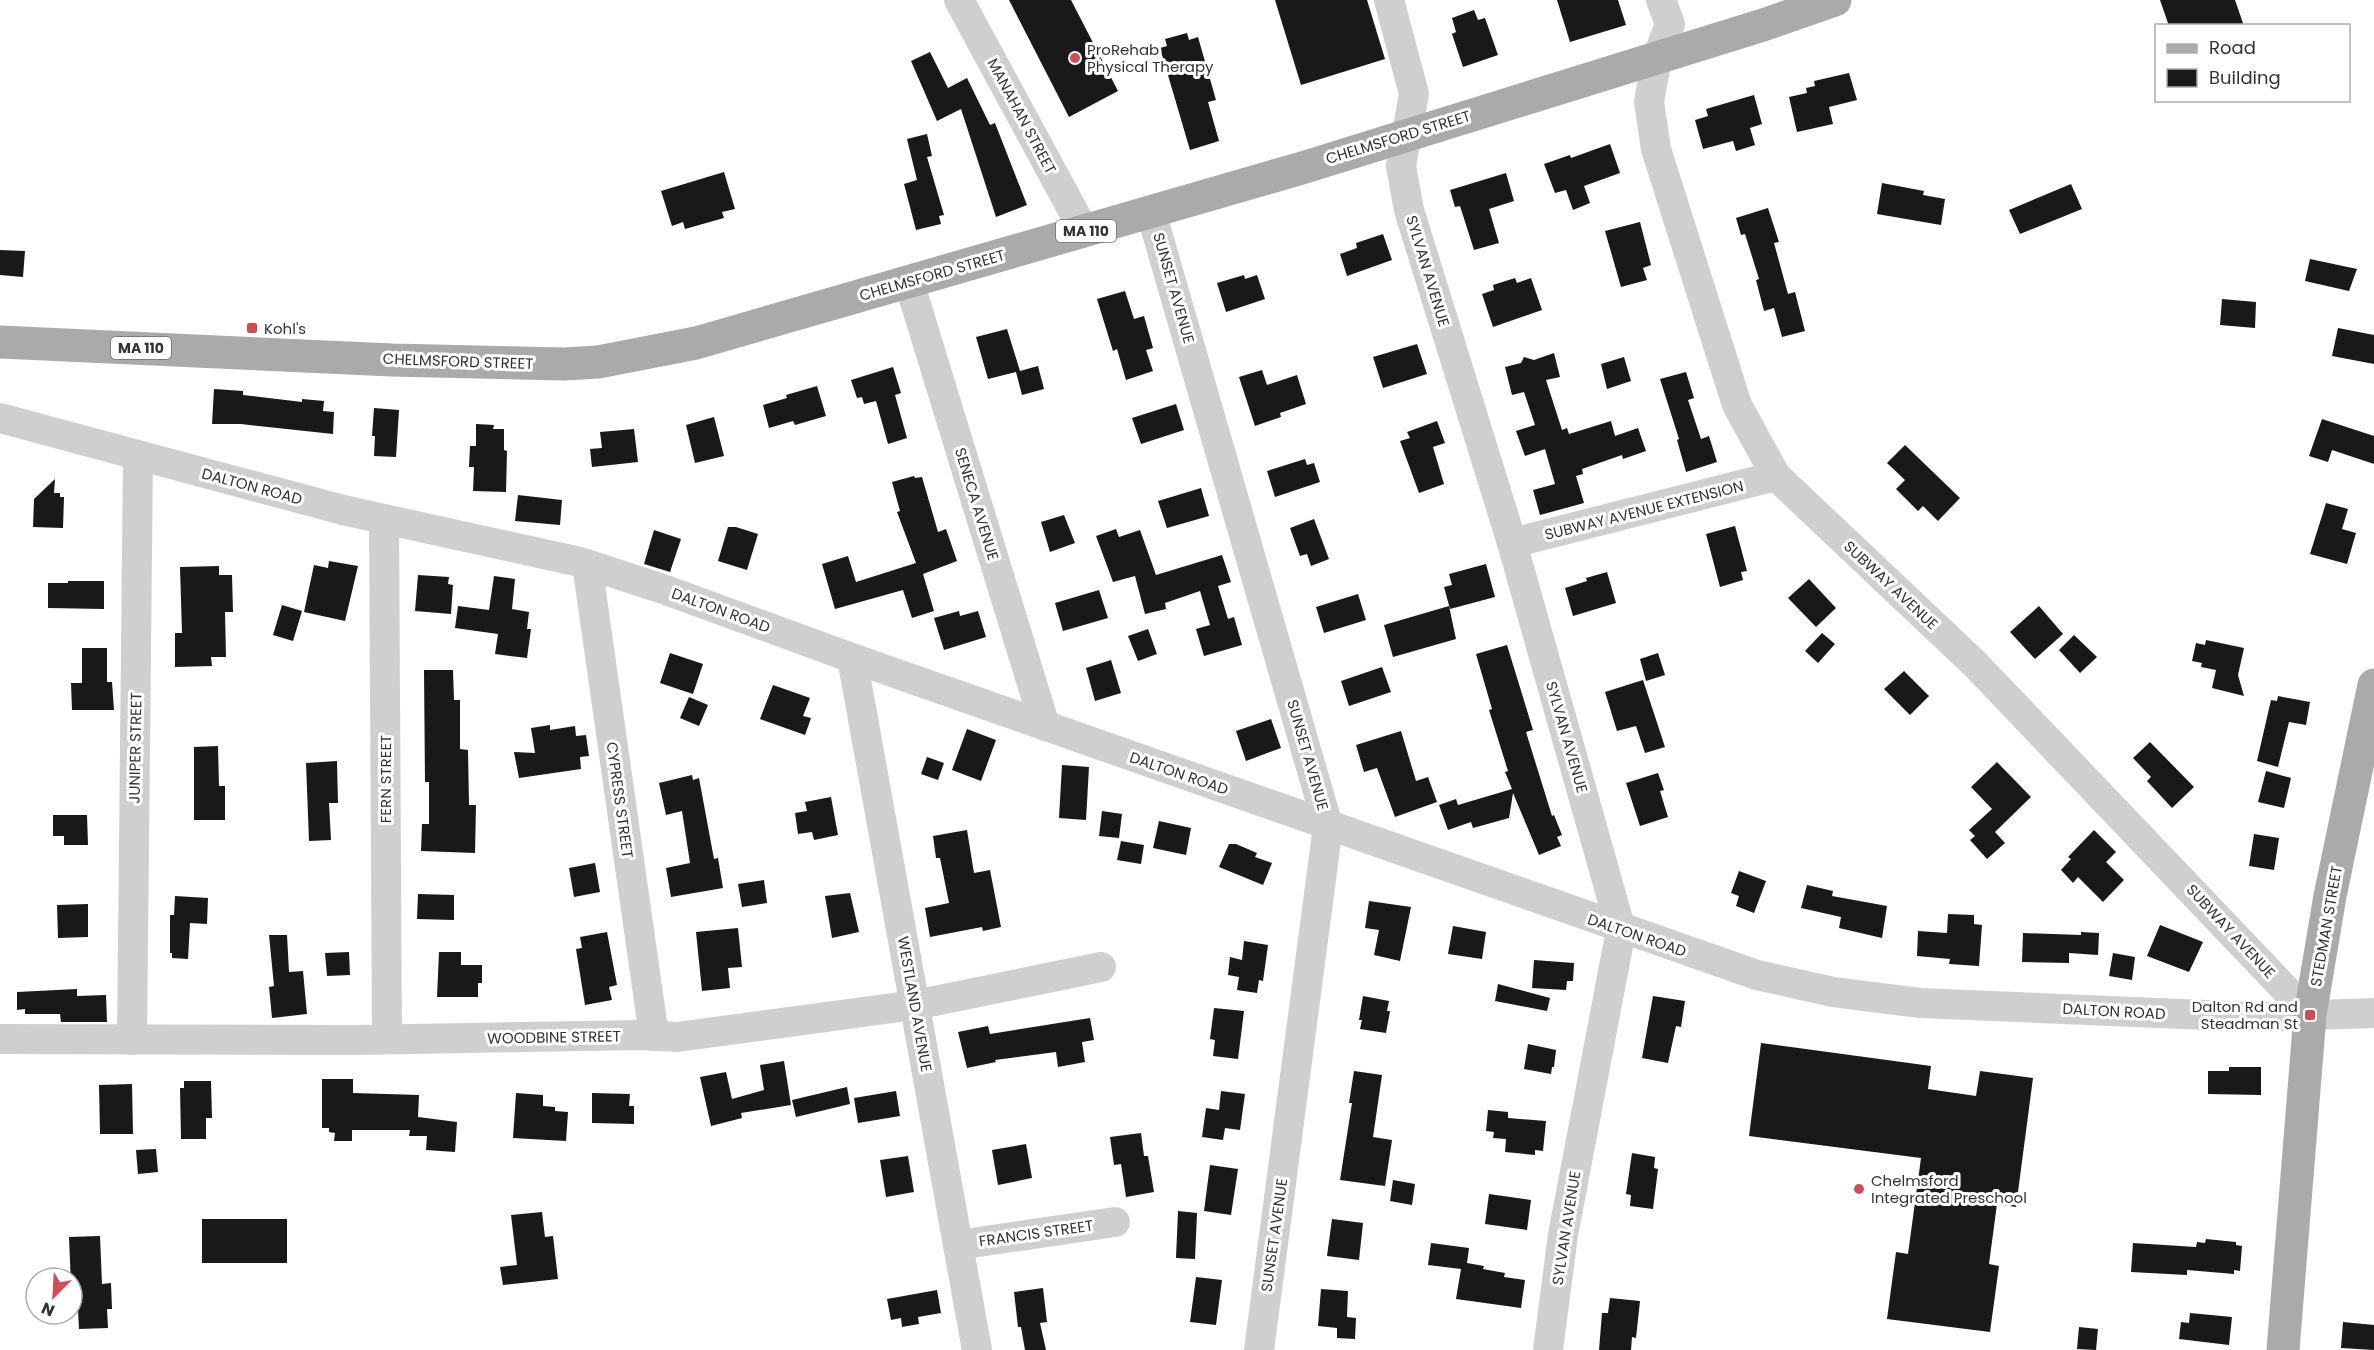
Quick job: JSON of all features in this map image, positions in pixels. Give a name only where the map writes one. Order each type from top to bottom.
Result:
[{"type":"main road","name":"CHELMSFORD STREET","points":[[0,342],[392,360],[564,364],[598,362],[696,343],[1302,168],[1763,26],[1836,0]]},
{"type":"main road","name":"STEDMAN STREET","points":[[2283,1350],[2310,1015],[2330,896],[2374,685]]},
{"type":"street","name":"MANAHAN STREET","points":[[959,0],[1084,231]]},
{"type":"street","name":"SYLVAN AVENUE","points":[[1389,0],[1414,94],[1401,166],[1409,210],[1512,543],[1621,930],[1563,1236],[1548,1350]]},
{"type":"street","name":"SUBWAY AVENUE","points":[[1661,0],[1670,24],[1657,58],[1649,102],[1656,149],[1737,405],[1776,476],[1983,672],[2310,1015]]},
{"type":"street","name":"SUNSET AVENUE","points":[[1151,212],[1328,826],[1259,1350]]},
{"type":"street","name":"SENECA AVENUE","points":[[909,282],[1045,726]]},
{"type":"street","name":"DALTON ROAD","points":[[0,418],[384,519],[547,553],[587,564],[1621,930],[1757,975],[1833,992],[1920,1003],[2232,1017],[2374,1013]]},
{"type":"street","name":"JUNIPER STREET","points":[[132,1040],[138,456]]},
{"type":"street","name":"SUBWAY AVENUE EXTENSION","points":[[1512,543],[1776,476]]},
{"type":"street","name":"FERN STREET","points":[[384,519],[387,1039]]},
{"type":"street","name":"CYPRESS STREET","points":[[587,564],[654,1036]]},
{"type":"street","name":"WESTLAND AVENUE","points":[[852,658],[978,1350]]},
{"type":"street","name":"WOODBINE STREET","points":[[0,1040],[677,1037],[915,1005],[1101,968]]},
{"type":"street","name":"FRANCIS STREET","points":[[958,1245],[1115,1221]]},
{"type":"building","name":"ProRehab Physical Therapy","points":[[1009,0],[1071,0],[1118,91],[1069,117]]},
{"type":"building","points":[[1275,0],[1367,0],[1385,59],[1301,85]]},
{"type":"building","points":[[1557,0],[1618,0],[1626,25],[1570,42]]},
{"type":"building","points":[[2160,0],[2235,0],[2243,24],[2168,24]]},
{"type":"building","points":[[1474,10],[1478,20],[1485,18],[1498,55],[1463,67],[1452,34],[1456,32],[1452,18]]},
{"type":"building","points":[[1187,33],[1189,40],[1198,37],[1216,100],[1208,102],[1219,141],[1190,150],[1160,48],[1167,46],[1165,39]]},
{"type":"building","points":[[930,52],[948,88],[967,78],[990,125],[995,123],[1027,205],[996,217],[961,109],[937,121],[911,61]]},
{"type":"building","points":[[1849,73],[1857,100],[1829,107],[1833,124],[1797,132],[1789,97],[1807,93],[1806,88],[1815,86],[1814,81]]},
{"type":"building","points":[[1754,95],[1762,124],[1750,128],[1755,145],[1736,151],[1733,141],[1703,149],[1695,120],[1708,116],[1706,109]]},
{"type":"building","points":[[927,134],[932,156],[927,157],[944,215],[939,216],[941,224],[916,230],[904,184],[917,180],[907,139]]},
{"type":"building","points":[[1610,144],[1620,173],[1584,186],[1590,203],[1573,210],[1566,190],[1555,193],[1544,164],[1570,155],[1571,158]]},
{"type":"building","points":[[724,172],[735,209],[722,212],[724,218],[685,229],[683,222],[672,226],[661,191]]},
{"type":"building","points":[[1506,173],[1514,201],[1489,209],[1499,243],[1474,250],[1460,206],[1455,207],[1450,190]]},
{"type":"building","points":[[1882,183],[1924,191],[1923,195],[1945,199],[1941,225],[1877,214]]},
{"type":"building","points":[[2071,184],[2082,209],[2020,234],[2009,210]]},
{"type":"building","points":[[1768,208],[1779,242],[1774,243],[1788,294],[1795,292],[1805,331],[1782,337],[1774,308],[1764,311],[1756,280],[1759,279],[1745,234],[1741,235],[1736,218]]},
{"type":"building","points":[[1640,222],[1651,265],[1643,268],[1647,280],[1621,287],[1605,231]]},
{"type":"building","points":[[1383,234],[1392,260],[1347,276],[1340,254],[1357,248],[1356,243]]},
{"type":"building","points":[[0,250],[25,251],[23,277],[0,275]]},
{"type":"building","points":[[2310,259],[2357,269],[2349,291],[2305,281]]},
{"type":"building","points":[[1244,275],[1245,279],[1257,275],[1265,299],[1226,312],[1217,283]]},
{"type":"building","points":[[1515,278],[1517,283],[1531,278],[1542,310],[1493,327],[1482,294],[1494,290],[1493,285]]},
{"type":"building","points":[[1125,291],[1134,319],[1144,316],[1153,348],[1146,350],[1153,371],[1126,380],[1117,349],[1113,351],[1097,299]]},
{"type":"building","points":[[2222,299],[2256,302],[2255,328],[2220,325]]},
{"type":"building","points":[[2338,328],[2374,335],[2374,364],[2332,356]]},
{"type":"building","points":[[1007,329],[1020,371],[1038,366],[1044,389],[1022,395],[1016,372],[988,379],[976,337]]},
{"type":"building","points":[[1417,344],[1427,374],[1383,388],[1373,357]]},
{"type":"building","points":[[1554,353],[1560,377],[1546,380],[1562,430],[1567,428],[1569,434],[1611,421],[1615,436],[1638,428],[1646,451],[1623,459],[1622,455],[1582,469],[1583,474],[1576,476],[1584,503],[1540,515],[1533,490],[1555,484],[1545,449],[1525,456],[1516,431],[1535,425],[1524,392],[1512,395],[1505,367],[1521,363],[1524,357],[1534,360]]},
{"type":"building","points":[[1624,357],[1631,381],[1607,389],[1601,364]]},
{"type":"building","points":[[893,367],[901,393],[895,395],[907,438],[888,444],[876,401],[864,404],[862,397],[857,398],[851,380]]},
{"type":"building","points":[[1262,370],[1267,385],[1297,375],[1306,404],[1280,413],[1281,417],[1255,426],[1239,377]]},
{"type":"building","points":[[1686,372],[1694,398],[1688,400],[1701,439],[1709,436],[1717,462],[1686,472],[1677,440],[1679,439],[1660,379]]},
{"type":"building","points":[[817,386],[826,416],[795,425],[793,421],[769,428],[763,405]]},
{"type":"building","points":[[214,389],[243,391],[243,395],[302,402],[302,399],[324,401],[323,411],[334,412],[333,434],[241,424],[212,424]]},
{"type":"building","points":[[1176,404],[1184,430],[1141,444],[1132,418]]},
{"type":"building","points":[[374,408],[399,410],[396,457],[374,456],[375,436],[372,436]]},
{"type":"building","points":[[714,417],[724,456],[695,463],[686,425]]},
{"type":"building","points":[[2322,419],[2374,436],[2374,464],[2332,450],[2328,462],[2309,456]]},
{"type":"building","points":[[1437,421],[1445,443],[1433,447],[1444,484],[1419,493],[1400,441],[1410,438],[1407,432]]},
{"type":"building","points":[[476,424],[494,425],[493,429],[504,429],[504,450],[507,451],[506,492],[473,491],[474,467],[469,467],[470,446],[476,446]]},
{"type":"building","points":[[634,429],[638,462],[592,467],[590,449],[602,448],[600,432]]},
{"type":"building","points":[[1905,445],[1960,498],[1938,521],[1923,506],[1918,511],[1896,489],[1905,480],[1887,463]]},
{"type":"building","points":[[1305,459],[1307,465],[1314,463],[1320,482],[1275,497],[1267,471]]},
{"type":"building","points":[[914,476],[915,478],[922,477],[938,532],[946,529],[957,561],[923,574],[934,611],[912,618],[903,590],[835,609],[822,564],[848,556],[856,582],[916,563],[897,512],[900,511],[892,482]]},
{"type":"building","points":[[55,479],[54,493],[60,493],[60,497],[64,497],[63,528],[33,527],[34,499]]},
{"type":"building","points":[[1201,488],[1209,516],[1167,528],[1158,501]]},
{"type":"building","points":[[518,495],[562,500],[560,525],[515,521]]},
{"type":"building","points":[[2326,503],[2348,509],[2342,529],[2356,533],[2347,564],[2310,554]]},
{"type":"building","points":[[1064,515],[1075,543],[1050,552],[1041,522]]},
{"type":"building","points":[[1314,519],[1329,559],[1311,566],[1307,554],[1300,556],[1290,528]]},
{"type":"building","points":[[1735,526],[1747,571],[1741,572],[1743,580],[1720,587],[1706,534]]},
{"type":"building","points":[[728,527],[736,527],[758,534],[747,570],[718,561]]},
{"type":"building","points":[[1116,529],[1119,537],[1140,530],[1156,575],[1222,555],[1231,582],[1218,586],[1228,619],[1234,617],[1242,645],[1204,656],[1196,629],[1210,625],[1200,591],[1165,603],[1166,609],[1145,614],[1135,576],[1113,582],[1096,536]]},
{"type":"building","points":[[654,530],[681,539],[670,572],[644,564]]},
{"type":"building","points":[[329,561],[358,566],[345,621],[304,612],[314,565],[328,568]]},
{"type":"building","points":[[1486,564],[1495,597],[1450,609],[1444,587],[1452,585],[1449,574]]},
{"type":"building","points":[[219,566],[219,575],[232,575],[233,612],[225,612],[226,657],[211,657],[212,666],[175,667],[175,633],[182,633],[180,567]]},
{"type":"building","points":[[1607,572],[1616,603],[1573,616],[1565,588],[1587,581],[1586,578]]},
{"type":"building","points":[[418,575],[449,577],[448,584],[453,585],[451,614],[415,611]]},
{"type":"building","points":[[494,576],[515,579],[512,609],[529,612],[527,629],[531,629],[527,658],[495,654],[498,634],[455,628],[458,606],[489,610]]},
{"type":"building","points":[[1809,579],[1836,608],[1816,627],[1788,598]]},
{"type":"building","points":[[68,581],[104,581],[104,609],[48,608],[48,583],[68,583]]},
{"type":"building","points":[[1099,590],[1108,618],[1063,631],[1055,603]]},
{"type":"building","points":[[1358,594],[1366,620],[1324,633],[1316,607]]},
{"type":"building","points":[[282,605],[302,611],[293,641],[273,635]]},
{"type":"building","points":[[1449,606],[1456,639],[1393,657],[1384,625]]},
{"type":"building","points":[[2039,606],[2063,634],[2035,659],[2010,632]]},
{"type":"building","points":[[959,611],[960,616],[978,611],[986,637],[944,650],[934,618]]},
{"type":"building","points":[[1148,629],[1157,654],[1138,661],[1128,636]]},
{"type":"building","points":[[1822,633],[1835,644],[1818,663],[1805,651]]},
{"type":"building","points":[[2074,635],[2097,657],[2080,673],[2059,650]]},
{"type":"building","points":[[2206,640],[2244,648],[2238,675],[2244,696],[2212,688],[2216,670],[2201,667],[2202,663],[2192,661],[2196,643],[2205,645]]},
{"type":"building","points":[[1507,645],[1533,730],[1526,732],[1552,816],[1554,815],[1562,835],[1557,837],[1561,846],[1539,855],[1513,793],[1509,818],[1473,828],[1471,822],[1448,830],[1439,805],[1456,799],[1458,805],[1512,789],[1505,772],[1508,771],[1489,710],[1492,709],[1476,654]]},
{"type":"building","points":[[82,648],[107,648],[107,682],[112,682],[114,710],[72,710],[71,683],[82,683]]},
{"type":"building","points":[[670,653],[703,664],[693,694],[660,683]]},
{"type":"building","points":[[1658,653],[1665,675],[1646,681],[1640,659]]},
{"type":"building","points":[[1111,660],[1121,693],[1095,701],[1086,668]]},
{"type":"building","points":[[1382,667],[1391,692],[1349,706],[1341,681]]},
{"type":"building","points":[[424,670],[453,670],[454,700],[460,700],[460,749],[468,750],[469,805],[476,805],[475,853],[421,851],[422,824],[429,824],[429,782],[425,782]]},
{"type":"building","points":[[1904,671],[1929,696],[1910,715],[1884,689]]},
{"type":"building","points":[[1643,680],[1665,747],[1645,753],[1636,726],[1617,731],[1605,692]]},
{"type":"building","points":[[773,685],[810,698],[803,716],[811,718],[805,735],[760,719]]},
{"type":"building","points":[[2278,696],[2310,702],[2306,725],[2289,722],[2278,767],[2257,761],[2271,700],[2277,701]]},
{"type":"building","points":[[689,697],[708,705],[699,726],[680,718]]},
{"type":"building","points":[[1271,719],[1281,748],[1246,761],[1236,731]]},
{"type":"building","points":[[550,725],[550,730],[575,726],[576,736],[586,735],[589,756],[580,757],[581,769],[519,778],[514,752],[535,753],[531,728]]},
{"type":"building","points":[[967,729],[996,740],[981,781],[952,770]]},
{"type":"building","points":[[1401,731],[1416,781],[1428,777],[1437,802],[1395,817],[1377,768],[1364,772],[1356,745]]},
{"type":"building","points":[[2150,742],[2194,787],[2172,808],[2147,781],[2151,777],[2133,758]]},
{"type":"building","points":[[218,746],[219,786],[225,786],[225,820],[194,820],[194,747]]},
{"type":"building","points":[[927,757],[944,763],[938,780],[921,774]]},
{"type":"building","points":[[337,761],[338,803],[329,803],[331,840],[309,841],[306,763]]},
{"type":"building","points":[[1997,762],[2031,797],[1995,832],[2005,843],[1987,859],[1970,840],[1975,836],[1969,830],[1992,809],[1971,787]]},
{"type":"building","points":[[1062,765],[1089,767],[1086,820],[1059,818]]},
{"type":"building","points":[[2266,771],[2291,778],[2284,808],[2258,802]]},
{"type":"building","points":[[1658,773],[1664,790],[1660,791],[1668,817],[1640,826],[1626,783]]},
{"type":"building","points":[[692,775],[693,780],[699,778],[714,859],[718,858],[723,888],[671,897],[666,868],[690,863],[682,811],[666,815],[659,783]]},
{"type":"building","points":[[831,797],[838,835],[814,840],[812,832],[798,834],[795,813],[807,811],[805,802]]},
{"type":"building","points":[[1102,811],[1122,814],[1119,838],[1099,836]]},
{"type":"building","points":[[53,815],[87,815],[88,845],[64,845],[64,836],[53,836]]},
{"type":"building","points":[[1159,821],[1191,828],[1186,855],[1153,848]]},
{"type":"building","points":[[967,830],[974,873],[990,870],[1001,927],[983,931],[982,927],[930,937],[925,908],[949,903],[940,858],[936,858],[933,836]]},
{"type":"building","points":[[2094,830],[2116,852],[2106,862],[2124,880],[2103,902],[2078,877],[2073,883],[2061,870],[2071,859],[2068,857]]},
{"type":"building","points":[[2254,834],[2279,838],[2274,870],[2249,866]]},
{"type":"building","points":[[1121,841],[1144,845],[1141,864],[1117,860]]},
{"type":"building","points":[[1229,844],[1236,844],[1257,853],[1255,857],[1272,863],[1263,885],[1219,867]]},
{"type":"building","points":[[595,863],[600,892],[574,897],[569,868]]},
{"type":"building","points":[[1739,871],[1766,881],[1754,913],[1736,906],[1739,896],[1731,893]]},
{"type":"building","points":[[764,880],[767,903],[742,907],[738,884]]},
{"type":"building","points":[[1807,885],[1833,891],[1832,896],[1887,906],[1882,938],[1839,928],[1841,917],[1801,908]]},
{"type":"building","points":[[850,893],[859,932],[832,938],[825,896]]},
{"type":"building","points":[[418,894],[454,895],[454,920],[417,919]]},
{"type":"building","points":[[175,896],[208,898],[207,924],[190,923],[188,959],[172,958],[172,953],[170,953],[170,915],[174,915]]},
{"type":"building","points":[[1369,901],[1411,907],[1400,961],[1374,955],[1379,930],[1365,928]]},
{"type":"building","points":[[88,904],[88,937],[58,938],[57,905]]},
{"type":"building","points":[[1948,914],[1974,915],[1974,924],[1982,925],[1979,966],[1949,964],[1950,959],[1917,956],[1918,931],[1947,933]]},
{"type":"building","points":[[2160,925],[2203,942],[2189,972],[2147,956]]},
{"type":"building","points":[[1453,926],[1486,932],[1482,959],[1448,954]]},
{"type":"building","points":[[738,928],[742,967],[728,968],[730,988],[702,991],[696,932]]},
{"type":"building","points":[[607,932],[617,985],[609,987],[612,1000],[585,1005],[576,949],[582,948],[580,937]]},
{"type":"building","points":[[2081,932],[2099,933],[2098,955],[2069,953],[2069,963],[2022,962],[2023,933],[2081,935]]},
{"type":"building","points":[[269,935],[287,935],[289,972],[303,971],[307,1014],[272,1018],[269,987],[274,986]]},
{"type":"building","points":[[1244,941],[1268,945],[1263,981],[1259,980],[1257,993],[1237,990],[1239,977],[1228,975],[1230,957],[1242,960]]},
{"type":"building","points":[[349,952],[350,975],[327,976],[325,953]]},
{"type":"building","points":[[439,952],[461,952],[461,965],[482,965],[482,983],[478,983],[478,997],[437,997]]},
{"type":"building","points":[[2113,953],[2135,957],[2132,980],[2109,976]]},
{"type":"building","points":[[1534,960],[1574,963],[1573,981],[1567,981],[1566,990],[1532,988]]},
{"type":"building","points":[[1498,984],[1550,998],[1547,1011],[1495,1001]]},
{"type":"building","points":[[77,989],[77,996],[106,995],[107,1022],[61,1022],[60,1014],[25,1014],[25,1009],[17,1010],[17,992]]},
{"type":"building","points":[[1363,996],[1389,1001],[1387,1011],[1390,1011],[1386,1033],[1360,1029],[1362,1020],[1359,1020]]},
{"type":"building","points":[[1653,996],[1685,1001],[1681,1027],[1676,1026],[1668,1063],[1642,1058]]},
{"type":"building","points":[[1214,1008],[1244,1011],[1238,1059],[1213,1056],[1215,1040],[1210,1039]]},
{"type":"building","points":[[1090,1018],[1094,1040],[1082,1042],[1085,1062],[1058,1067],[1056,1052],[995,1060],[996,1062],[967,1068],[958,1032],[988,1026],[990,1034]]},
{"type":"building","points":[[1761,1043],[1931,1066],[1928,1089],[1976,1096],[1980,1071],[2033,1078],[2016,1207],[1997,1204],[1989,1264],[1999,1266],[1990,1332],[1887,1319],[1896,1252],[1908,1254],[1921,1158],[1749,1136]]},
{"type":"building","points":[[1528,1044],[1556,1050],[1551,1074],[1524,1069]]},
{"type":"building","points":[[784,1061],[791,1105],[741,1113],[742,1118],[711,1126],[700,1077],[726,1072],[732,1099],[764,1090],[760,1065]]},
{"type":"building","points":[[2229,1067],[2261,1067],[2261,1095],[2208,1094],[2208,1071],[2229,1071]]},
{"type":"building","points":[[1354,1071],[1382,1075],[1373,1137],[1392,1140],[1385,1186],[1340,1180],[1352,1103],[1349,1103]]},
{"type":"building","points":[[322,1079],[353,1079],[353,1093],[419,1095],[418,1117],[457,1122],[455,1152],[426,1150],[427,1136],[409,1136],[410,1130],[352,1130],[352,1141],[334,1141],[335,1133],[329,1132],[329,1128],[322,1128]]},
{"type":"building","points":[[184,1081],[211,1081],[212,1118],[206,1118],[206,1139],[181,1139],[180,1088],[184,1088]]},
{"type":"building","points":[[132,1084],[133,1134],[100,1134],[99,1085]]},
{"type":"building","points":[[847,1087],[850,1104],[796,1117],[792,1100]]},
{"type":"building","points":[[896,1091],[900,1116],[858,1123],[854,1098]]},
{"type":"building","points":[[1221,1091],[1245,1094],[1240,1130],[1225,1128],[1223,1140],[1202,1137],[1206,1108],[1219,1110]]},
{"type":"building","points":[[516,1093],[543,1095],[543,1106],[555,1107],[555,1111],[568,1112],[566,1141],[513,1138]]},
{"type":"building","points":[[592,1093],[630,1094],[629,1106],[634,1106],[634,1124],[592,1123]]},
{"type":"building","points":[[1488,1110],[1508,1112],[1508,1118],[1546,1121],[1543,1151],[1535,1150],[1535,1155],[1505,1152],[1506,1139],[1493,1138],[1494,1132],[1486,1131]]},
{"type":"building","points":[[1141,1133],[1144,1156],[1148,1156],[1154,1192],[1126,1197],[1121,1164],[1114,1165],[1110,1137]]},
{"type":"building","points":[[1026,1144],[1032,1178],[998,1185],[992,1150]]},
{"type":"building","points":[[156,1149],[158,1172],[138,1174],[136,1150]]},
{"type":"building","points":[[1632,1153],[1655,1157],[1654,1168],[1658,1169],[1653,1209],[1630,1206],[1631,1195],[1626,1194]]},
{"type":"building","points":[[908,1156],[914,1192],[886,1197],[880,1160]]},
{"type":"building","points":[[1210,1165],[1238,1169],[1231,1215],[1204,1211]]},
{"type":"building","points":[[1393,1180],[1415,1184],[1412,1205],[1390,1201]]},
{"type":"building","points":[[1489,1194],[1531,1200],[1527,1230],[1485,1224]]},
{"type":"building","points":[[1178,1211],[1197,1213],[1195,1259],[1176,1258]]},
{"type":"building","points":[[542,1212],[545,1237],[553,1236],[558,1279],[503,1285],[500,1267],[517,1265],[511,1215]]},
{"type":"building","points":[[202,1219],[287,1219],[287,1263],[202,1263]]},
{"type":"building","points":[[1332,1219],[1363,1223],[1359,1260],[1327,1256]]},
{"type":"building","points":[[100,1236],[102,1284],[111,1283],[112,1309],[107,1309],[108,1328],[79,1329],[79,1326],[84,1326],[84,1266],[70,1266],[69,1237]]},
{"type":"building","points":[[2206,1239],[2236,1242],[2236,1245],[2242,1246],[2240,1271],[2234,1270],[2234,1274],[2187,1270],[2187,1275],[2131,1272],[2133,1243],[2196,1247],[2197,1242],[2205,1243]]},
{"type":"building","points":[[1431,1243],[1469,1248],[1467,1263],[1505,1273],[1504,1277],[1525,1280],[1521,1308],[1456,1299],[1461,1269],[1428,1265]]},
{"type":"building","points":[[1196,1277],[1222,1280],[1216,1325],[1190,1322]]},
{"type":"building","points":[[1043,1288],[1047,1322],[1040,1323],[1046,1350],[1025,1350],[1021,1327],[1018,1327],[1014,1292]]},
{"type":"building","points":[[1321,1289],[1348,1291],[1347,1317],[1356,1318],[1355,1339],[1337,1338],[1337,1328],[1318,1326]]},
{"type":"building","points":[[937,1290],[941,1313],[918,1317],[919,1324],[902,1327],[901,1318],[891,1320],[887,1299]]},
{"type":"building","points":[[1610,1298],[1640,1301],[1636,1338],[1632,1337],[1631,1350],[1599,1350],[1602,1313],[1608,1313]]},
{"type":"building","points":[[2190,1313],[2232,1317],[2229,1345],[2179,1339],[2181,1322],[2189,1323]]},
{"type":"building","points":[[2343,1322],[2374,1325],[2374,1350],[2341,1348]]},
{"type":"building","points":[[2079,1327],[2098,1329],[2096,1350],[2077,1349]]},
{"type":"place","name":"ProRehab Physical Therapy","points":[[1075,58]]},
{"type":"place","name":"Kohl's","points":[[252,328]]},
{"type":"place","name":"Dalton Rd and Steadman St","points":[[2310,1015]]},
{"type":"place","name":"Chelmsford Integrated Preschool","points":[[1859,1189]]}]
